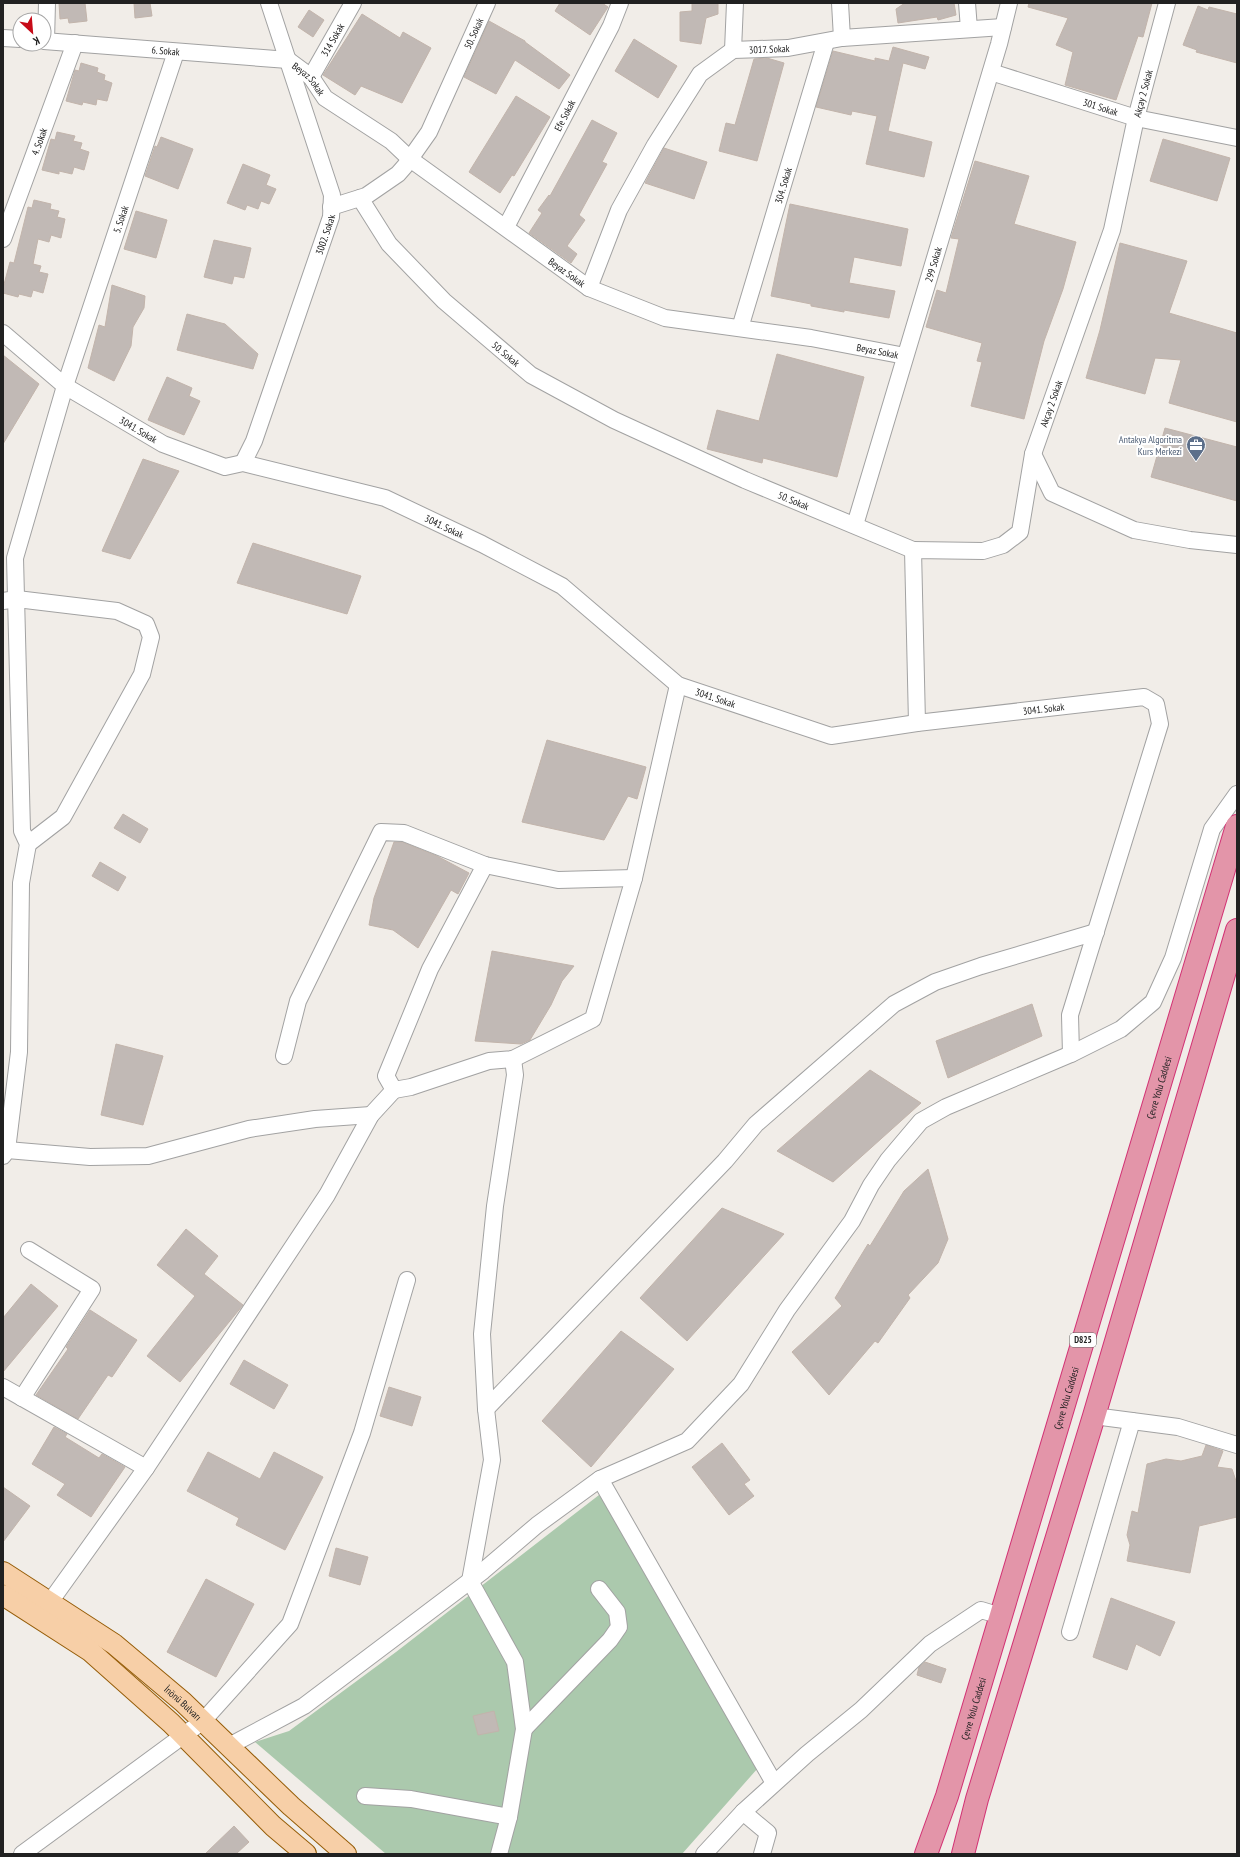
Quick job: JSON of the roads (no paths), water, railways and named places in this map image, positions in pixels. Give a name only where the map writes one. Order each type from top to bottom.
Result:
[{"type":"highway","name":"Çevre Yolu Caddesi","points":[[926,1854],[947,1796],[1237,826]]},
{"type":"highway","points":[[963,1854],[977,1799],[1094,1416],[1237,930]]},
{"type":"main road","name":"İnönü Bulvarı","points":[[3,1572],[114,1644],[203,1721],[291,1806],[346,1854]]},
{"type":"main road","points":[[3,1596],[90,1651],[184,1737],[273,1826],[306,1854]]},
{"type":"street","name":"3002. Sokak","points":[[243,463],[254,441],[331,216],[332,195],[269,3]]},
{"type":"street","name":"314 Sokak","points":[[311,77],[353,3]]},
{"type":"street","name":"50. Sokak","points":[[487,3],[429,132],[398,174],[366,196],[360,198],[390,244],[444,301],[531,375],[614,420],[745,480],[913,550]]},
{"type":"street","name":"Efe Sokak","points":[[506,227],[611,26],[620,3]]},
{"type":"street","points":[[589,288],[619,210],[655,145],[700,74],[733,50],[735,3]]},
{"type":"street","points":[[840,3],[842,38]]},
{"type":"street","points":[[967,3],[969,29]]},
{"type":"street","name":"299 Sokak","points":[[855,525],[991,72],[1009,3]]},
{"type":"street","name":"Akçay 2 Sokak","points":[[913,550],[983,552],[1003,545],[1020,532],[1033,454],[1112,230],[1136,118],[1167,3]]},
{"type":"street","name":"3017. Sokak","points":[[733,50],[788,48],[842,38],[1003,27]]},
{"type":"street","name":"6. Sokak","points":[[52,41],[288,60]]},
{"type":"street","name":"304. Sokak","points":[[740,328],[826,42]]},
{"type":"street","name":"4. Sokak","points":[[3,239],[75,43]]},
{"type":"street","name":"5. Sokak","points":[[28,844],[22,831],[10,600],[15,558],[65,386],[176,52]]},
{"type":"street","name":"Beyaz Sokak","points":[[288,60],[311,77],[325,98],[391,141],[410,159],[589,288],[665,318],[811,338],[905,356]]},
{"type":"street","name":"301 Sokak","points":[[991,72],[1136,118],[1237,138]]},
{"type":"street","points":[[331,207],[360,198]]},
{"type":"street","name":"3041. Sokak","points":[[3,333],[65,386],[163,444],[225,466],[243,463],[385,498],[482,544],[562,586],[678,685],[832,736],[917,723],[1144,697],[1156,704],[1160,724],[1070,1015],[1071,1054]]},
{"type":"street","points":[[1033,454],[1052,493],[1127,527],[1134,530],[1190,540],[1237,545]]},
{"type":"street","points":[[913,550],[917,723]]},
{"type":"street","points":[[10,600],[117,611],[146,624],[151,637],[142,674],[63,817],[28,844],[21,883],[19,1052],[5,1153],[90,1157],[148,1156],[249,1129],[315,1119],[371,1115]]},
{"type":"street","points":[[50,1602],[146,1468],[327,1195],[371,1115],[394,1090],[411,1087],[489,1061],[513,1059],[594,1019],[634,878],[678,685]]},
{"type":"street","points":[[229,1746],[304,1706],[470,1581],[537,1525],[600,1479],[686,1441],[741,1384],[787,1310],[852,1221],[880,1173],[921,1121],[946,1107],[1071,1054],[1121,1029],[1153,1002],[1173,958],[1212,829],[1237,794]]},
{"type":"street","points":[[284,1056],[298,1001],[381,832],[404,833],[485,865],[558,880],[634,878]]},
{"type":"street","points":[[394,1090],[386,1076],[430,969],[485,865]]},
{"type":"street","points":[[486,1409],[720,1166],[756,1124],[894,1004],[935,982],[981,966],[1096,932]]},
{"type":"street","points":[[499,1854],[509,1817],[524,1730],[515,1662],[470,1581],[492,1460],[486,1409],[482,1334],[495,1206],[515,1075],[513,1059]]},
{"type":"street","points":[[22,1398],[92,1289],[29,1250]]},
{"type":"street","points":[[22,1854],[184,1737],[203,1721],[290,1624],[362,1434],[407,1280]]},
{"type":"street","points":[[3,1387],[146,1468]]},
{"type":"street","points":[[1094,1416],[1178,1427],[1237,1445]]},
{"type":"street","points":[[1070,1632],[1132,1421]]},
{"type":"street","points":[[600,1479],[774,1784]]},
{"type":"street","points":[[524,1730],[610,1640],[619,1627],[617,1612],[599,1589]]},
{"type":"street","points":[[704,1854],[743,1812],[861,1710],[930,1644],[981,1610],[1001,1616]]},
{"type":"street","points":[[365,1796],[411,1799],[509,1817]]},
{"type":"street","points":[[743,1812],[768,1833],[762,1854]]},
{"type":"place","name":"Antakya Algoritma Kurs Merkezi","points":[[1196,462]]}]
